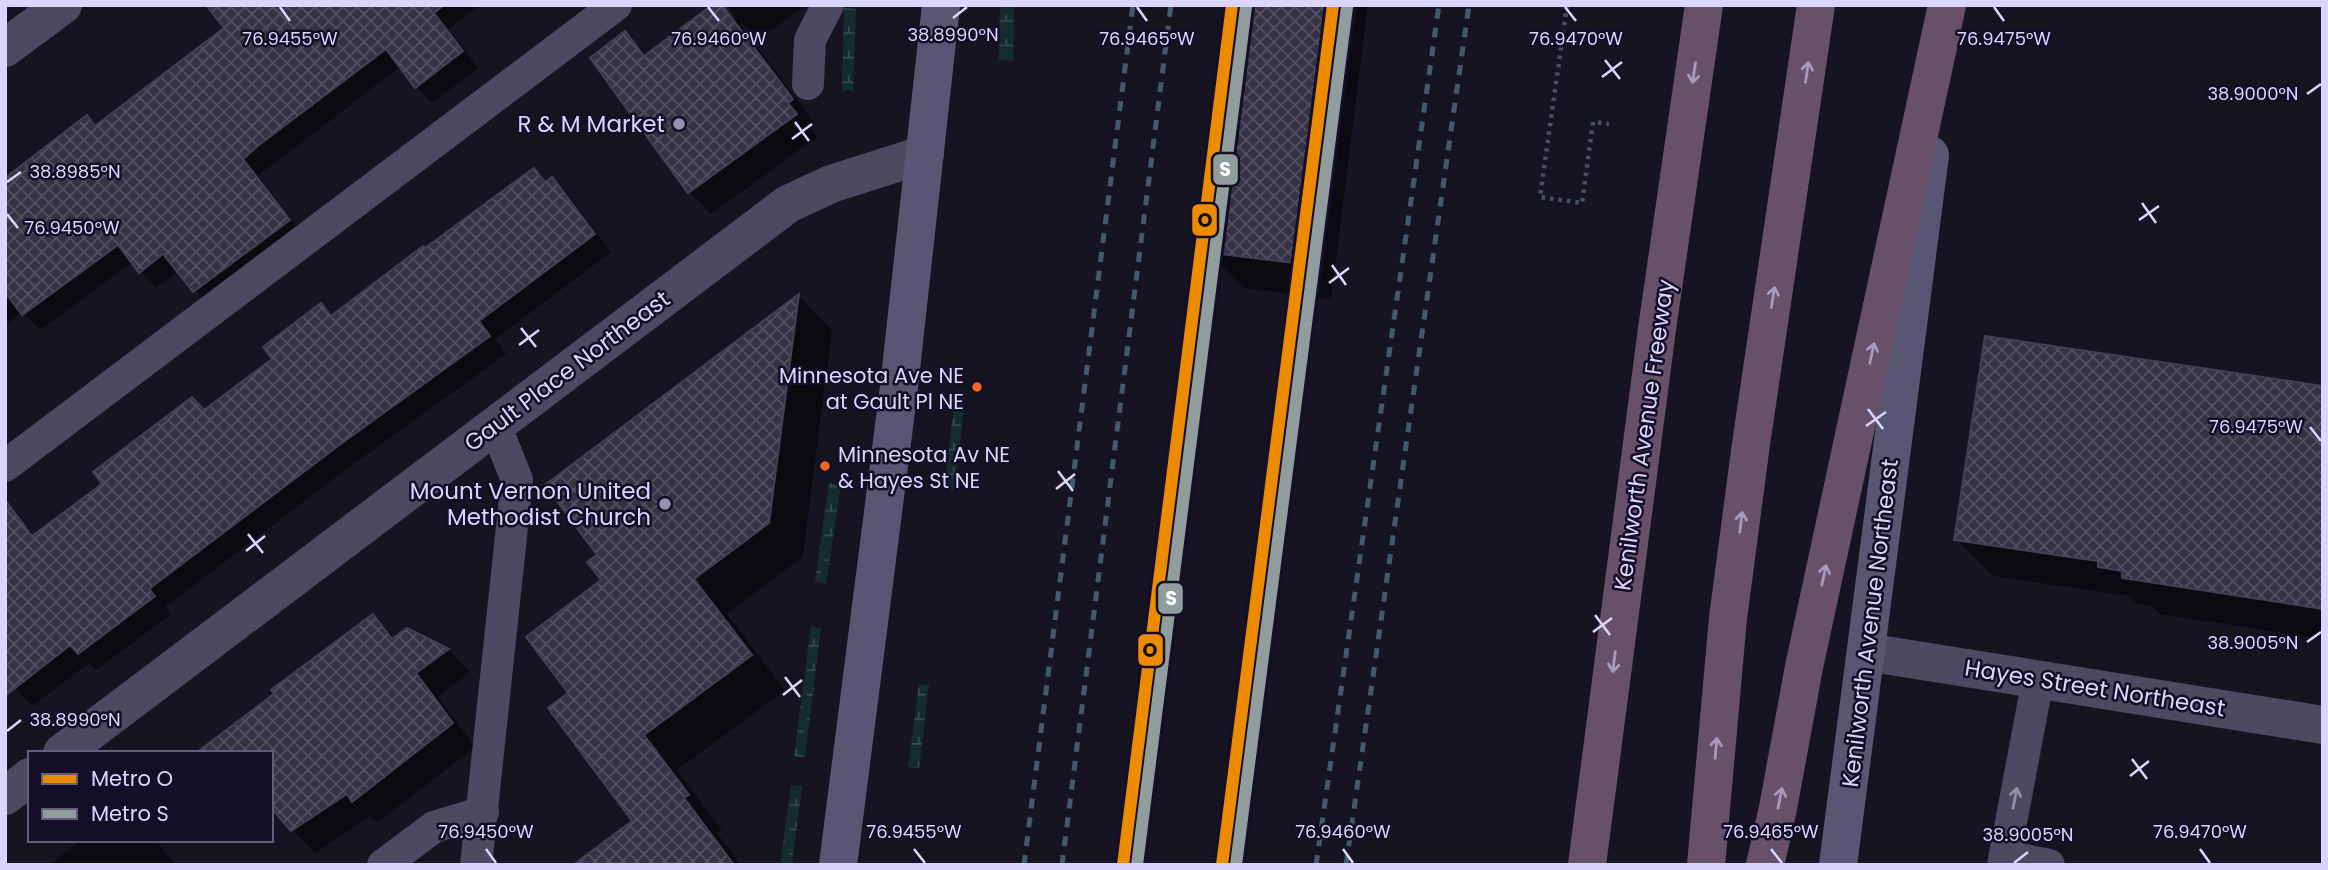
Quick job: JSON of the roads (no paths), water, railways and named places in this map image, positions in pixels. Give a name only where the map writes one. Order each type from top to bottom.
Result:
[{"type":"highway","name":"Kenilworth Avenue Freeway","points":[[1587,865],[1657,329],[1704,5]]},
{"type":"highway","points":[[1706,865],[1735,565],[1816,5]]},
{"type":"highway","points":[[1765,865],[1807,654],[1948,5]]},
{"type":"main road","points":[[838,865],[899,387],[941,5]]},
{"type":"main road","name":"Kenilworth Avenue Northeast","points":[[1838,865],[1948,5]]},
{"type":"street","points":[[5,48],[63,5]]},
{"type":"street","name":"Gault Place Northeast","points":[[65,751],[788,204],[831,184],[925,154]]},
{"type":"street","name":"Hayes Street Northeast","points":[[1866,652],[2323,724]]},
{"type":"street","points":[[5,796],[28,779]]},
{"type":"lane","points":[[5,466],[615,5]]},
{"type":"lane","points":[[808,84],[810,40],[828,5]]},
{"type":"lane","points":[[476,865],[517,480],[495,425]]},
{"type":"lane","points":[[2038,679],[2004,860],[2049,865]]},
{"type":"lane","points":[[383,865],[434,827],[483,812]]},
{"type":"railway","points":[[1024,865],[1133,5]]},
{"type":"railway","points":[[1062,865],[1171,5]]},
{"type":"railway","points":[[1316,865],[1439,5]]},
{"type":"railway","points":[[1346,865],[1469,5]]},
{"type":"metro line","name":"O","points":[[1123,865],[1232,5]]},
{"type":"metro line","name":"O","points":[[1222,865],[1333,5]]},
{"type":"metro line","name":"S","points":[[1137,865],[1246,7]]},
{"type":"metro line","name":"S","points":[[1236,865],[1347,7]]},
{"type":"place","name":"R & M Market","points":[[679,124]]},
{"type":"place","name":"Minnesota Ave NE at Gault Pl NE","points":[[977,387]]},
{"type":"place","name":"Minnesota Av NE & Hayes St NE","points":[[825,466]]},
{"type":"place","name":"Mount Vernon United Methodist Church","points":[[665,504]]}]
